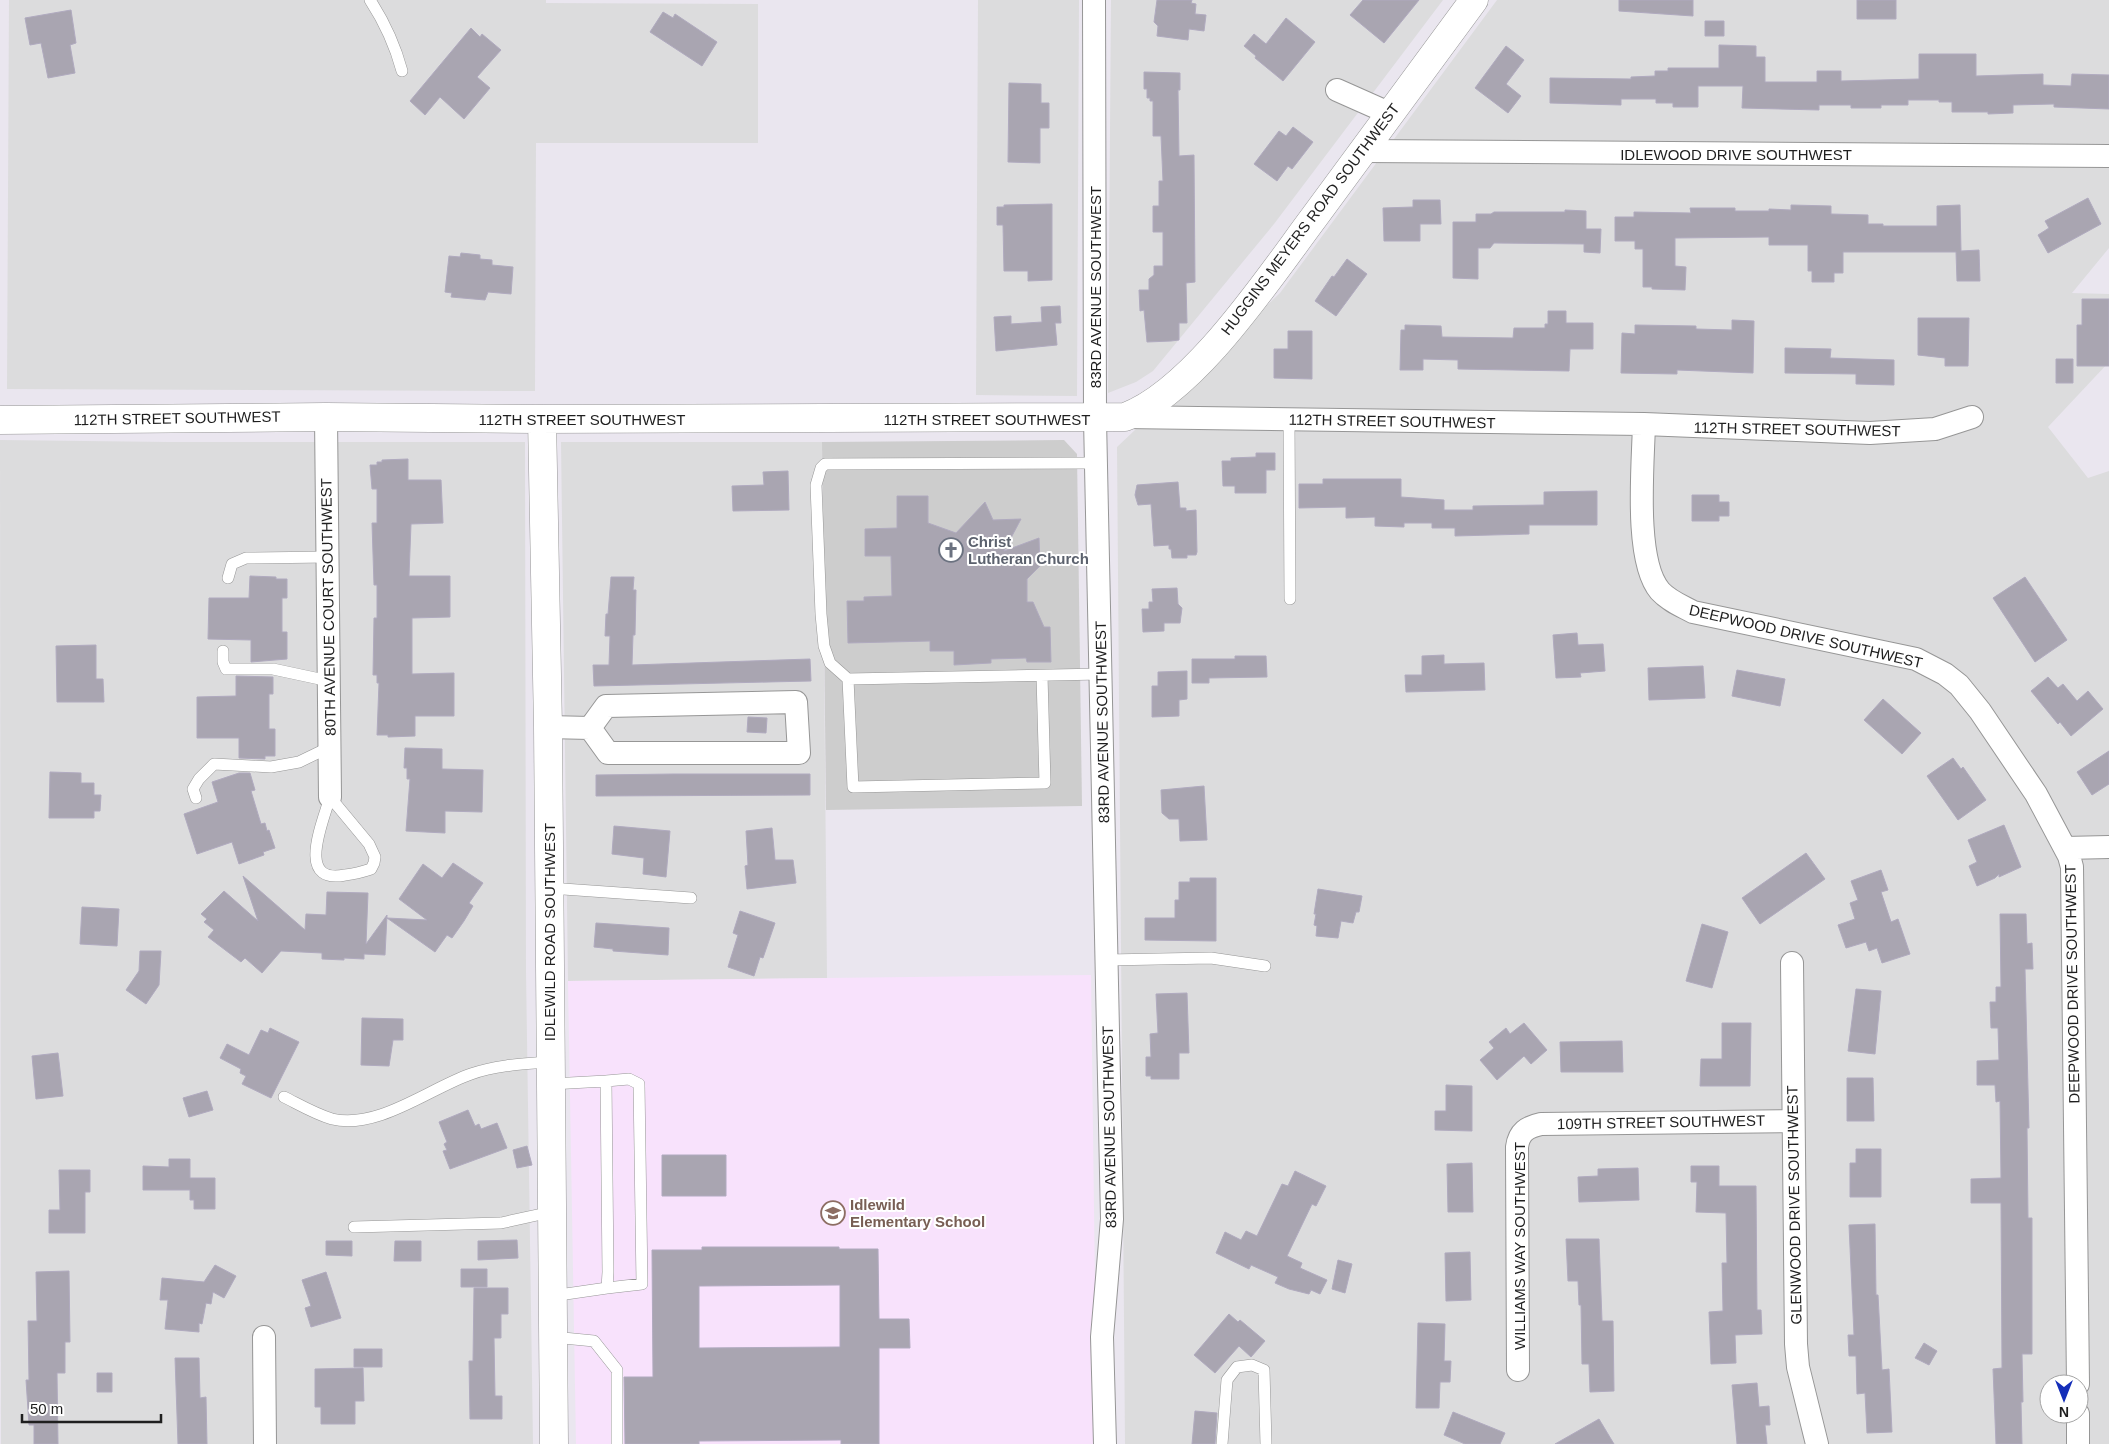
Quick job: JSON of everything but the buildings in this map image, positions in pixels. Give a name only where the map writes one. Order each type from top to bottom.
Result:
[{"type":"street","name":"83RD AVENUE SOUTHWEST","points":[[1094,0],[1095,418],[1112,1218],[1102,1337],[1105,1444]]},
{"type":"street","name":"HUGGINS MEYERS ROAD SOUTHWEST","points":[[1125,417],[1139,412],[1151,404],[1200,362],[1246,307],[1363,151],[1388,112],[1474,0]]},
{"type":"street","points":[[1338,90],[1388,112]]},
{"type":"street","name":"IDLEWOOD DRIVE SOUTHWEST","points":[[1363,151],[2109,156]]},
{"type":"street","name":"112TH STREET SOUTHWEST","points":[[0,420],[326,417],[542,420],[1125,417],[1644,424],[1870,433],[1935,429],[1972,417]]},
{"type":"street","name":"80TH AVENUE COURT SOUTHWEST","points":[[326,417],[330,797]]},
{"type":"street","name":"IDLEWILD ROAD SOUTHWEST","points":[[542,420],[548,727],[554,1444]]},
{"type":"street","name":"DEEPWOOD DRIVE SOUTHWEST","points":[[1644,424],[1642,534],[1646,561],[1652,578],[1660,591],[1674,602],[1693,612],[1916,660],[1945,674],[1958,685],[1980,712],[2036,794],[2065,848],[2072,867],[2078,1374]]},
{"type":"street","points":[[796,702],[799,753],[608,753],[590,728],[606,706],[796,702]]},
{"type":"street","points":[[548,727],[590,728]]},
{"type":"street","points":[[2065,848],[2109,847]]},
{"type":"street","name":"GLENWOOD DRIVE SOUTHWEST","points":[[1792,963],[1796,1344],[1798,1367],[1817,1444]]},
{"type":"street","name":"109TH STREET SOUTHWEST","points":[[1530,1126],[1541,1124],[1793,1121]]},
{"type":"street","name":"WILLIAMS WAY SOUTHWEST","points":[[1518,1370],[1517,1147],[1520,1134],[1530,1126]]},
{"type":"street","points":[[264,1337],[265,1444]]},
{"type":"street","points":[[2078,1424],[2078,1444]]},
{"type":"lane","points":[[370,0],[395,43],[402,71]]},
{"type":"lane","points":[[1289,420],[1290,599]]},
{"type":"lane","points":[[1042,676],[1044,783],[853,787],[848,680],[830,662],[824,646],[816,485],[824,464],[1096,463]]},
{"type":"lane","points":[[228,578],[232,564],[246,558],[327,556]]},
{"type":"lane","points":[[223,651],[223,662],[226,669],[273,669],[329,681]]},
{"type":"lane","points":[[848,680],[1101,674]]},
{"type":"lane","points":[[196,798],[193,789],[199,779],[214,764],[271,767],[299,762],[330,747]]},
{"type":"lane","points":[[330,797],[372,850],[374,863],[371,869],[333,878],[322,874],[317,867],[315,859],[317,847],[330,797]]},
{"type":"lane","points":[[549,888],[691,898]]},
{"type":"lane","points":[[1106,960],[1211,958],[1265,966]]},
{"type":"lane","points":[[284,1097],[318,1114],[334,1119],[354,1120],[374,1117],[471,1074],[510,1064],[550,1073],[606,1080],[629,1079],[639,1084],[642,1284],[552,1296]]},
{"type":"lane","points":[[606,1080],[607,1288]]},
{"type":"lane","points":[[354,1228],[501,1224],[551,1212]]},
{"type":"lane","points":[[553,1337],[594,1341],[617,1370],[617,1444]]},
{"type":"lane","points":[[1222,1444],[1227,1380],[1237,1367],[1252,1365],[1264,1370],[1266,1444]]},
{"type":"shaded area","points":[[9,0],[546,0],[546,3],[758,4],[758,143],[536,143],[535,391],[7,389]]},
{"type":"shaded area","points":[[978,0],[1079,0],[1077,396],[976,395]]},
{"type":"shaded area","points":[[1111,0],[1443,0],[1274,224],[1153,371],[1136,382],[1108,393]]},
{"type":"shaded area","points":[[1497,0],[2109,0],[2109,248],[2072,293],[2109,294],[2109,362],[2048,427],[2088,478],[2109,471],[2109,1444],[1125,1444],[1117,447],[1280,293]]},
{"type":"shaded area","points":[[0,440],[525,442],[526,971],[533,1444],[1,1444]]},
{"type":"shaded area","name":"Christ Lutheran Church","points":[[1064,440],[1077,454],[1082,806],[826,810],[822,442]]},
{"type":"shaded area","points":[[561,442],[822,442],[827,978],[568,981]]},
{"type":"shaded area","name":"Idlewild Elementary School","points":[[1091,975],[1097,1444],[576,1444],[568,981]]},
{"type":"place","name":"Christ Lutheran Church","points":[[951,550]]},
{"type":"place","name":"Idlewild Elementary School","points":[[833,1213]]}]
